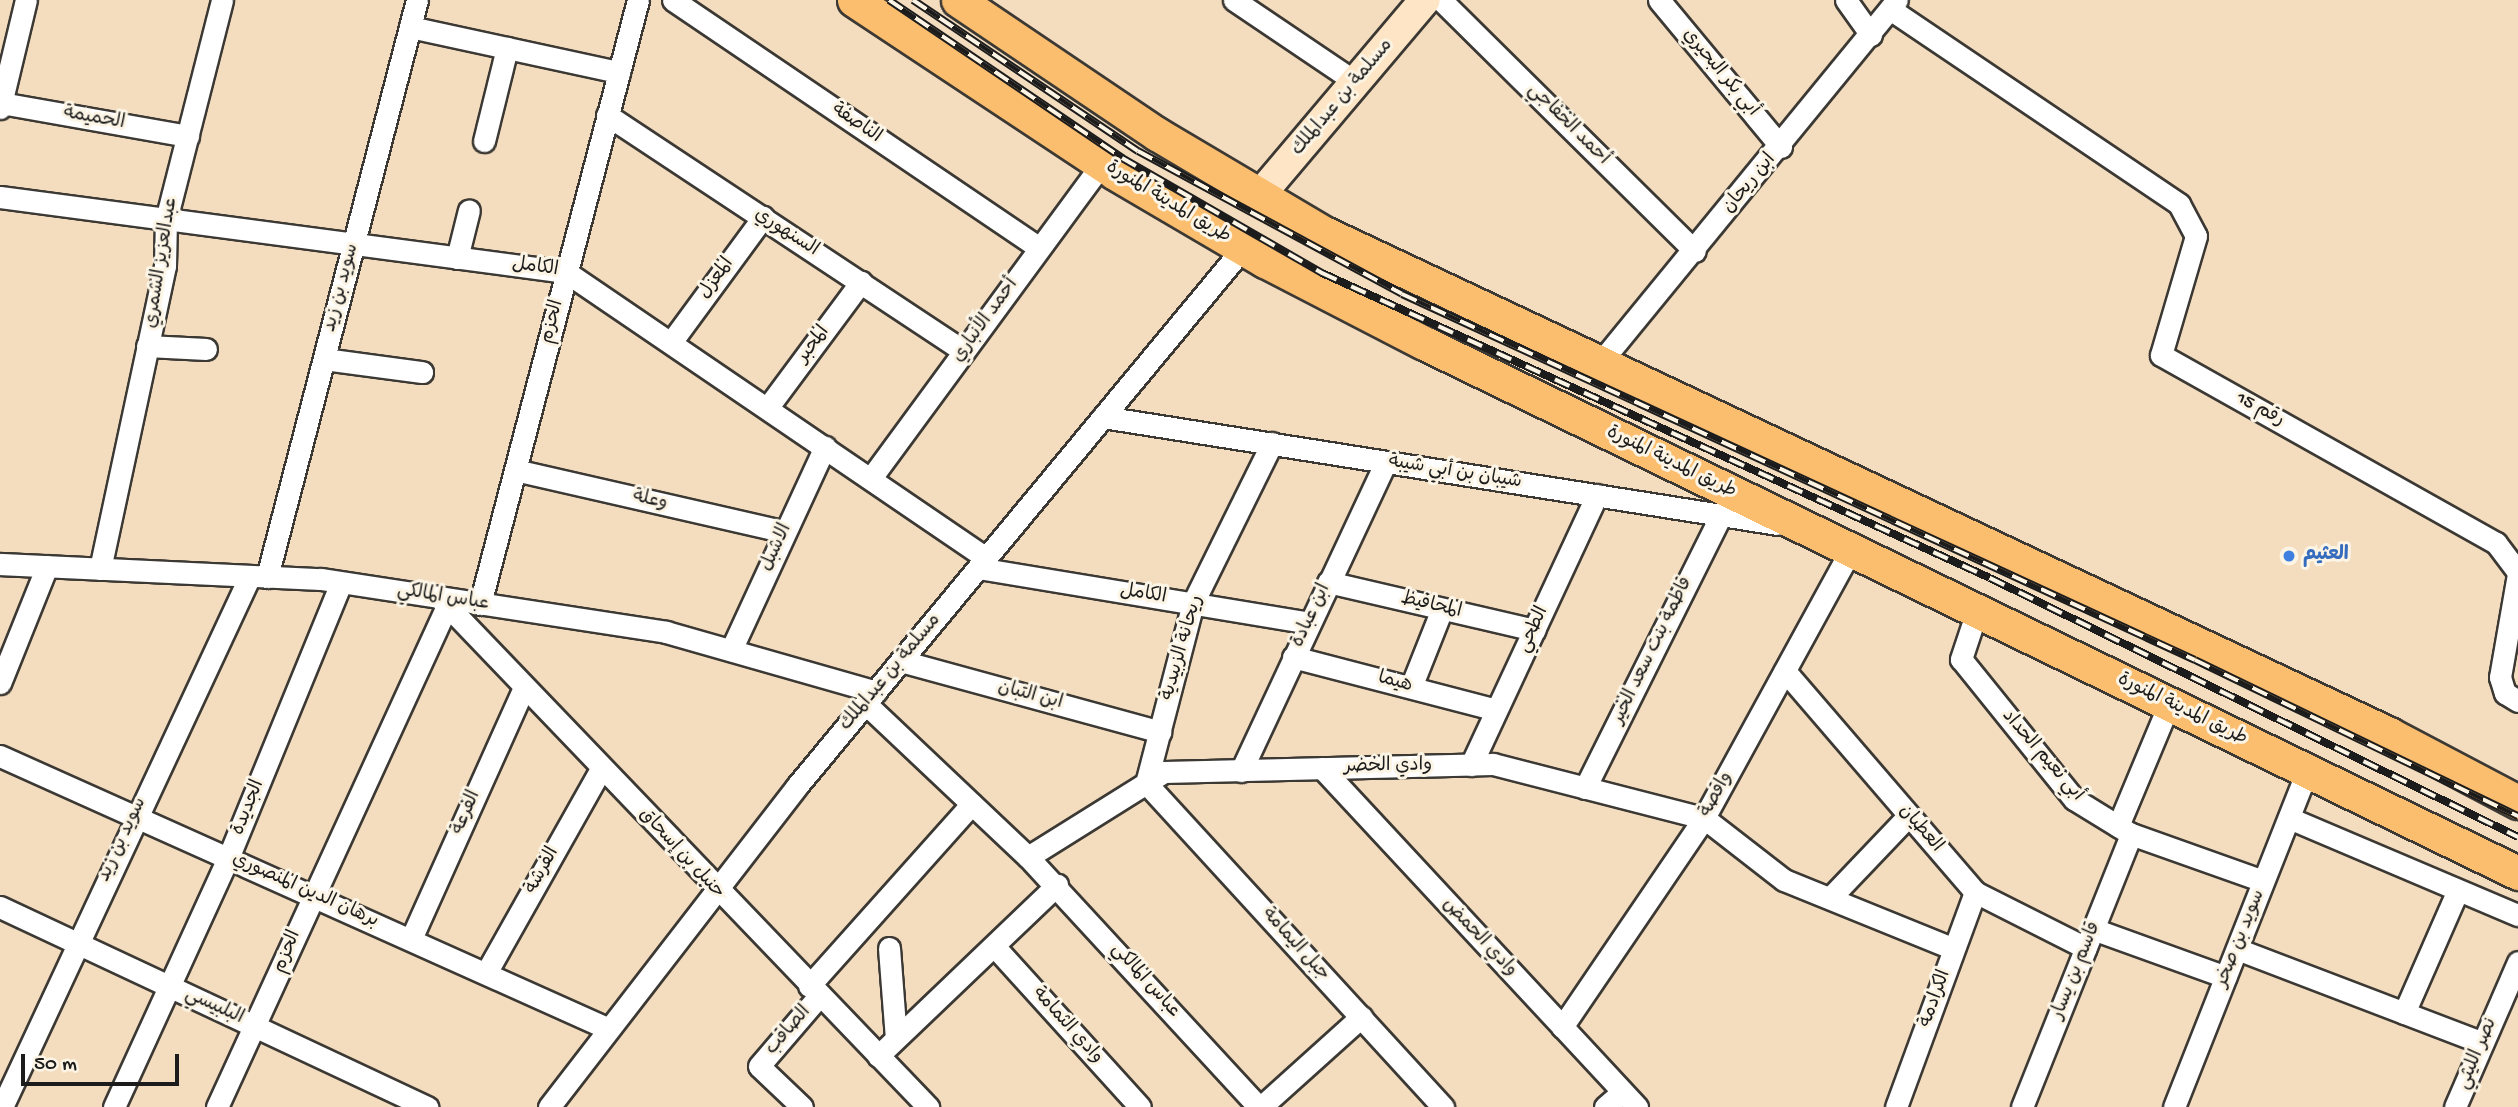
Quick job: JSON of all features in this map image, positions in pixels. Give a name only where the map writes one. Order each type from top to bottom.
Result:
[{"type":"main road","name":"طريق المدينة المنورة","points":[[854,0],[1102,164],[1243,248],[1422,342],[2518,873]]},
{"type":"main road","points":[[958,0],[1157,134],[1324,233],[2389,734],[2518,802]]},
{"type":"main road","name":"مسلمة بن عبدالملك","points":[[1260,195],[1357,83],[1424,0]]},
{"type":"street","points":[[1,105],[7,48],[26,0]]},
{"type":"street","name":"عبدالعزيز الشمري","points":[[100,569],[165,266],[166,220],[222,0]]},
{"type":"street","name":"سويد بن زيد","points":[[2,1107],[135,815],[258,576],[324,359],[417,0]]},
{"type":"street","name":"الحزم","points":[[480,604],[638,0]]},
{"type":"street","name":"الناصفة","points":[[673,0],[1040,248]]},
{"type":"street","points":[[1234,0],[1357,83]]},
{"type":"street","name":"أحمد الخفاجي","points":[[1441,0],[1695,251]]},
{"type":"street","name":"أبي بكر البحيري","points":[[1659,0],[1781,147]]},
{"type":"street","points":[[1846,0],[1871,35]]},
{"type":"street","name":"ابن ريحان","points":[[1600,365],[1781,147],[1893,5]]},
{"type":"street","name":"رقم 15","points":[[1893,5],[2179,204],[2196,236],[2161,355],[2496,543],[2518,573],[2500,677],[2505,693],[2518,701]]},
{"type":"street","points":[[410,27],[619,72]]},
{"type":"street","points":[[484,141],[507,48]]},
{"type":"street","name":"الحميمة","points":[[1,105],[187,136]]},
{"type":"street","name":"السنهوري","points":[[607,115],[964,351]]},
{"type":"street","name":"أحمد الأنباري","points":[[871,478],[1102,164]]},
{"type":"street","name":"الكامل","points":[[0,197],[566,272],[672,341],[871,478],[982,563],[1193,604],[1309,623]]},
{"type":"street","points":[[457,258],[469,210]]},
{"type":"street","name":"المعزل","points":[[672,341],[762,217]]},
{"type":"street","name":"مسلمة بن عبدالملك","points":[[551,1106],[716,891],[871,698],[1243,248]]},
{"type":"street","name":"المحبر","points":[[768,408],[861,282]]},
{"type":"street","points":[[147,346],[206,349]]},
{"type":"street","points":[[324,359],[422,372]]},
{"type":"street","name":"شيبان بن أبي شيبة","points":[[1103,417],[1808,529]]},
{"type":"street","name":"ريحانة الزبيدية","points":[[1146,783],[1193,604],[1272,443]]},
{"type":"street","name":"الاشبل","points":[[731,650],[825,447]]},
{"type":"street","name":"ابن عبادة","points":[[1241,771],[1386,462]]},
{"type":"street","name":"وعلة","points":[[515,470],[785,532]]},
{"type":"street","name":"الطحي","points":[[1471,765],[1597,495]]},
{"type":"street","name":"فاطمة بنت سعد الخير","points":[[1586,788],[1721,515]]},
{"type":"street","name":"واقصة","points":[[1562,1027],[1704,818],[1851,550]]},
{"type":"street","name":"عباس المالكي","points":[[0,564],[258,576],[341,583],[443,602],[480,604],[666,632],[731,650],[871,698]]},
{"type":"street","points":[[0,683],[47,566]]},
{"type":"street","name":"المحافيظ","points":[[1328,582],[1534,630]]},
{"type":"street","name":"الجديدة","points":[[114,1107],[229,856],[341,583]]},
{"type":"street","name":"الحزم","points":[[217,1107],[256,1027],[443,602]]},
{"type":"street","name":"حنبل بن إسحاق","points":[[443,602],[716,891],[928,1107]]},
{"type":"street","points":[[1410,687],[1442,609]]},
{"type":"street","name":"أبي نعيم الحداد","points":[[1977,611],[1961,659],[2074,799],[2124,830],[2263,881]]},
{"type":"street","name":"هيما","points":[[1293,657],[1496,710]]},
{"type":"street","name":"ابن التبان","points":[[901,661],[1160,732]]},
{"type":"street","name":"العطيان","points":[[1785,671],[1975,892],[2089,939],[2226,976]]},
{"type":"street","name":"الفرعة","points":[[411,939],[524,687]]},
{"type":"street","points":[[871,698],[972,804],[1028,857]]},
{"type":"street","name":"قاسم بن يسار","points":[[2022,1107],[2089,939],[2169,704]]},
{"type":"street","name":"برهان الدين المنصوري","points":[[0,756],[229,856],[609,1029]]},
{"type":"street","name":"وادي الخضر","points":[[1028,857],[1164,772],[1493,764],[1704,818],[1784,880],[1954,949]]},
{"type":"street","name":"وادي الحمض","points":[[1322,768],[1629,1099]]},
{"type":"street","name":"الفرشة","points":[[485,973],[601,769]]},
{"type":"street","name":"سويد بن صخر","points":[[2180,1105],[2226,976],[2307,771]]},
{"type":"street","name":"جبل اليمامة","points":[[1146,783],[1443,1107]]},
{"type":"street","name":"الصاقب","points":[[802,1107],[759,1066],[814,991],[972,804]]},
{"type":"street","points":[[1830,898],[1908,816]]},
{"type":"street","points":[[2288,818],[2518,915]]},
{"type":"street","name":"عباس المالكي","points":[[1028,857],[1057,885],[1260,1107]]},
{"type":"street","points":[[877,1056],[1057,885]]},
{"type":"street","points":[[2404,1013],[2458,890]]},
{"type":"street","name":"الكرادمة","points":[[1896,1107],[1975,892]]},
{"type":"street","name":"البلبيسي","points":[[0,907],[427,1107]]},
{"type":"street","name":"وادي الثمامة","points":[[994,946],[1140,1107]]},
{"type":"street","points":[[890,948],[896,1038]]},
{"type":"street","points":[[2237,949],[2483,1043]]},
{"type":"street","name":"نصر الليثي","points":[[2455,1107],[2518,962]]},
{"type":"street","points":[[1260,1107],[1361,1017]]},
{"type":"street","points":[[1605,1107],[1629,1099]]},
{"type":"railway","points":[[889,0],[1122,158],[1322,273],[1990,578],[2518,837]]},
{"type":"railway","points":[[913,0],[1138,151],[1402,294],[2195,660],[2518,816]]},
{"type":"place","name":"العثيم","points":[[2289,556]]}]
